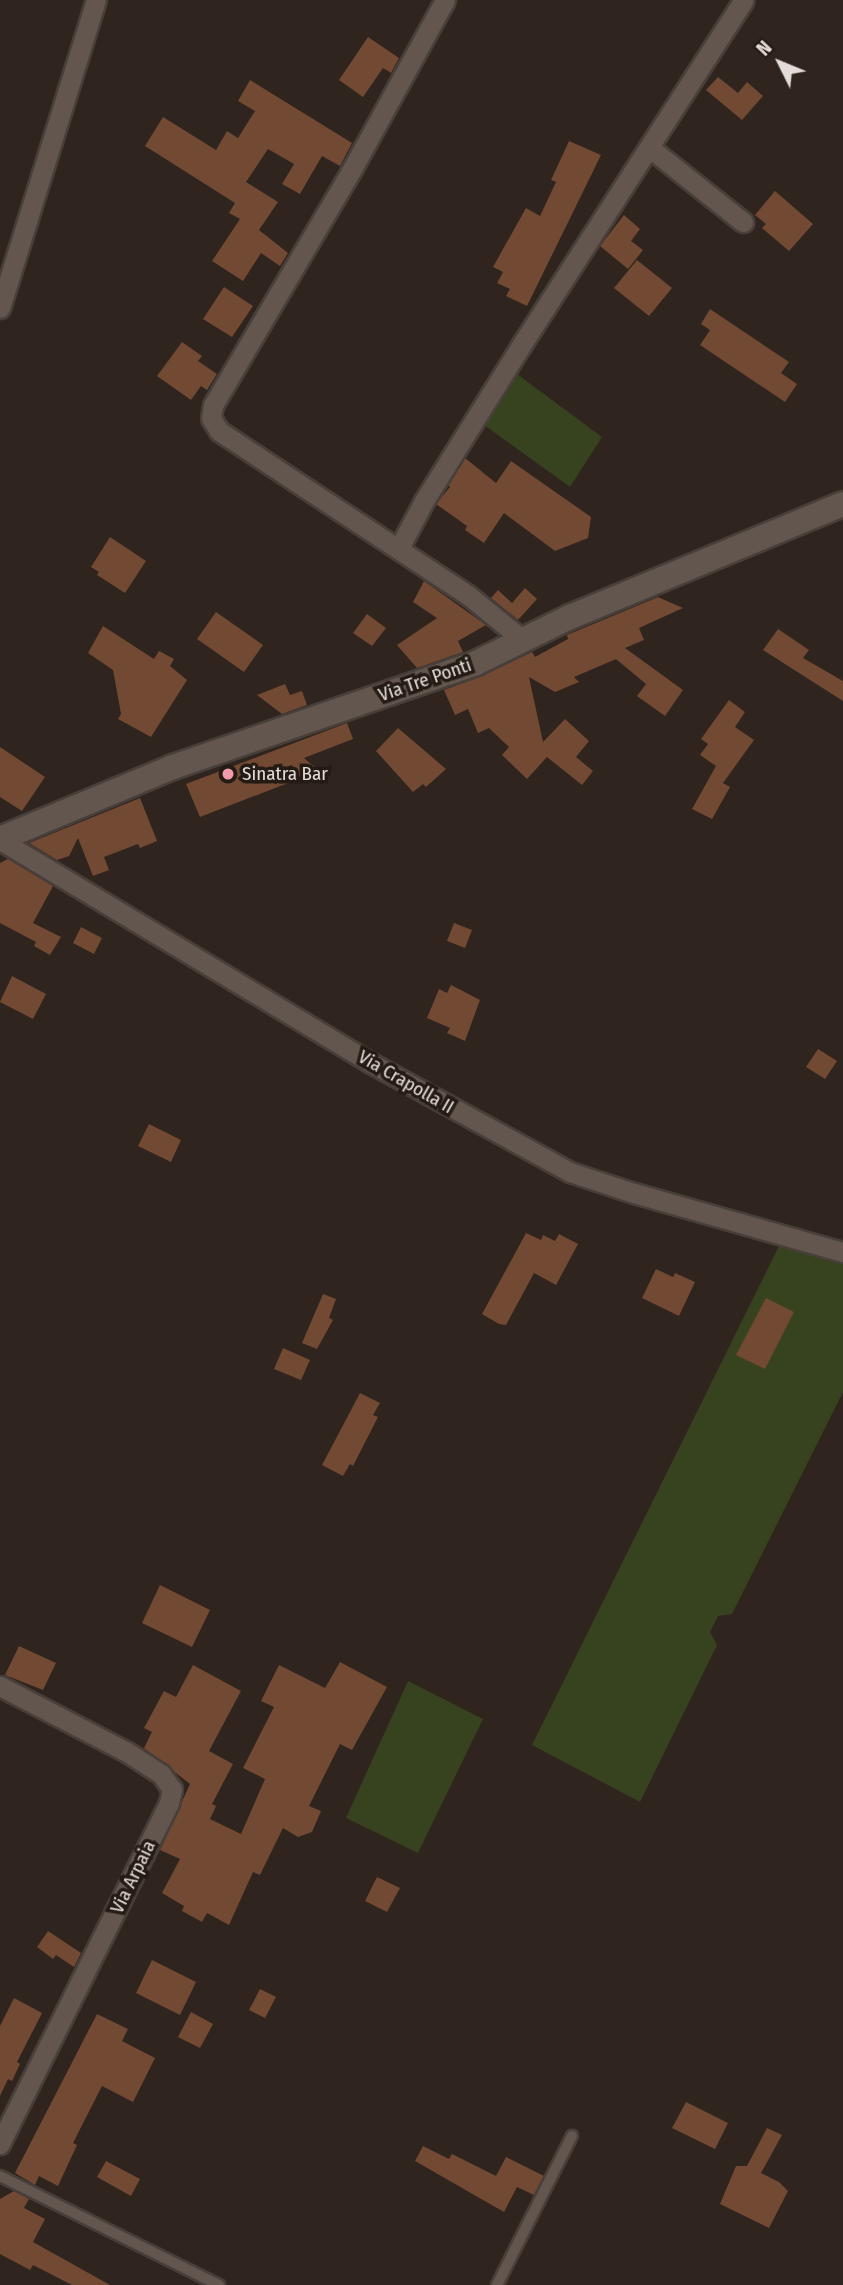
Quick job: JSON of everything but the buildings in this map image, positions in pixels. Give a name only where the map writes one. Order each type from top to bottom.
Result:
[{"type":"street","points":[[0,308],[96,0]]},
{"type":"street","points":[[444,0],[351,171],[213,405],[211,418],[219,431],[468,595],[523,640]]},
{"type":"street","points":[[399,548],[424,501],[501,377],[744,0]]},
{"type":"street","points":[[650,148],[744,222]]},
{"type":"street","name":"Via Tre Ponti","points":[[0,839],[173,767],[476,663],[729,549],[843,504]]},
{"type":"street","name":"Via Crapolla II","points":[[0,839],[369,1062],[570,1172],[634,1194],[843,1252]]},
{"type":"street","name":"Via Arpaia","points":[[0,1686],[127,1752],[161,1774],[172,1789],[169,1803],[3,2132]]},
{"type":"lane","points":[[497,2285],[572,2136]]},
{"type":"lane","points":[[0,2176],[219,2285]]},
{"type":"green space","points":[[517,374],[602,437],[570,487],[484,425]]},
{"type":"green space","points":[[781,1242],[843,1262],[843,1392],[732,1614],[718,1616],[710,1632],[717,1645],[640,1802],[532,1745]]},
{"type":"green space","points":[[408,1681],[483,1719],[418,1853],[346,1818]]},
{"type":"place","name":"Sinatra Bar","points":[[228,774]]}]
